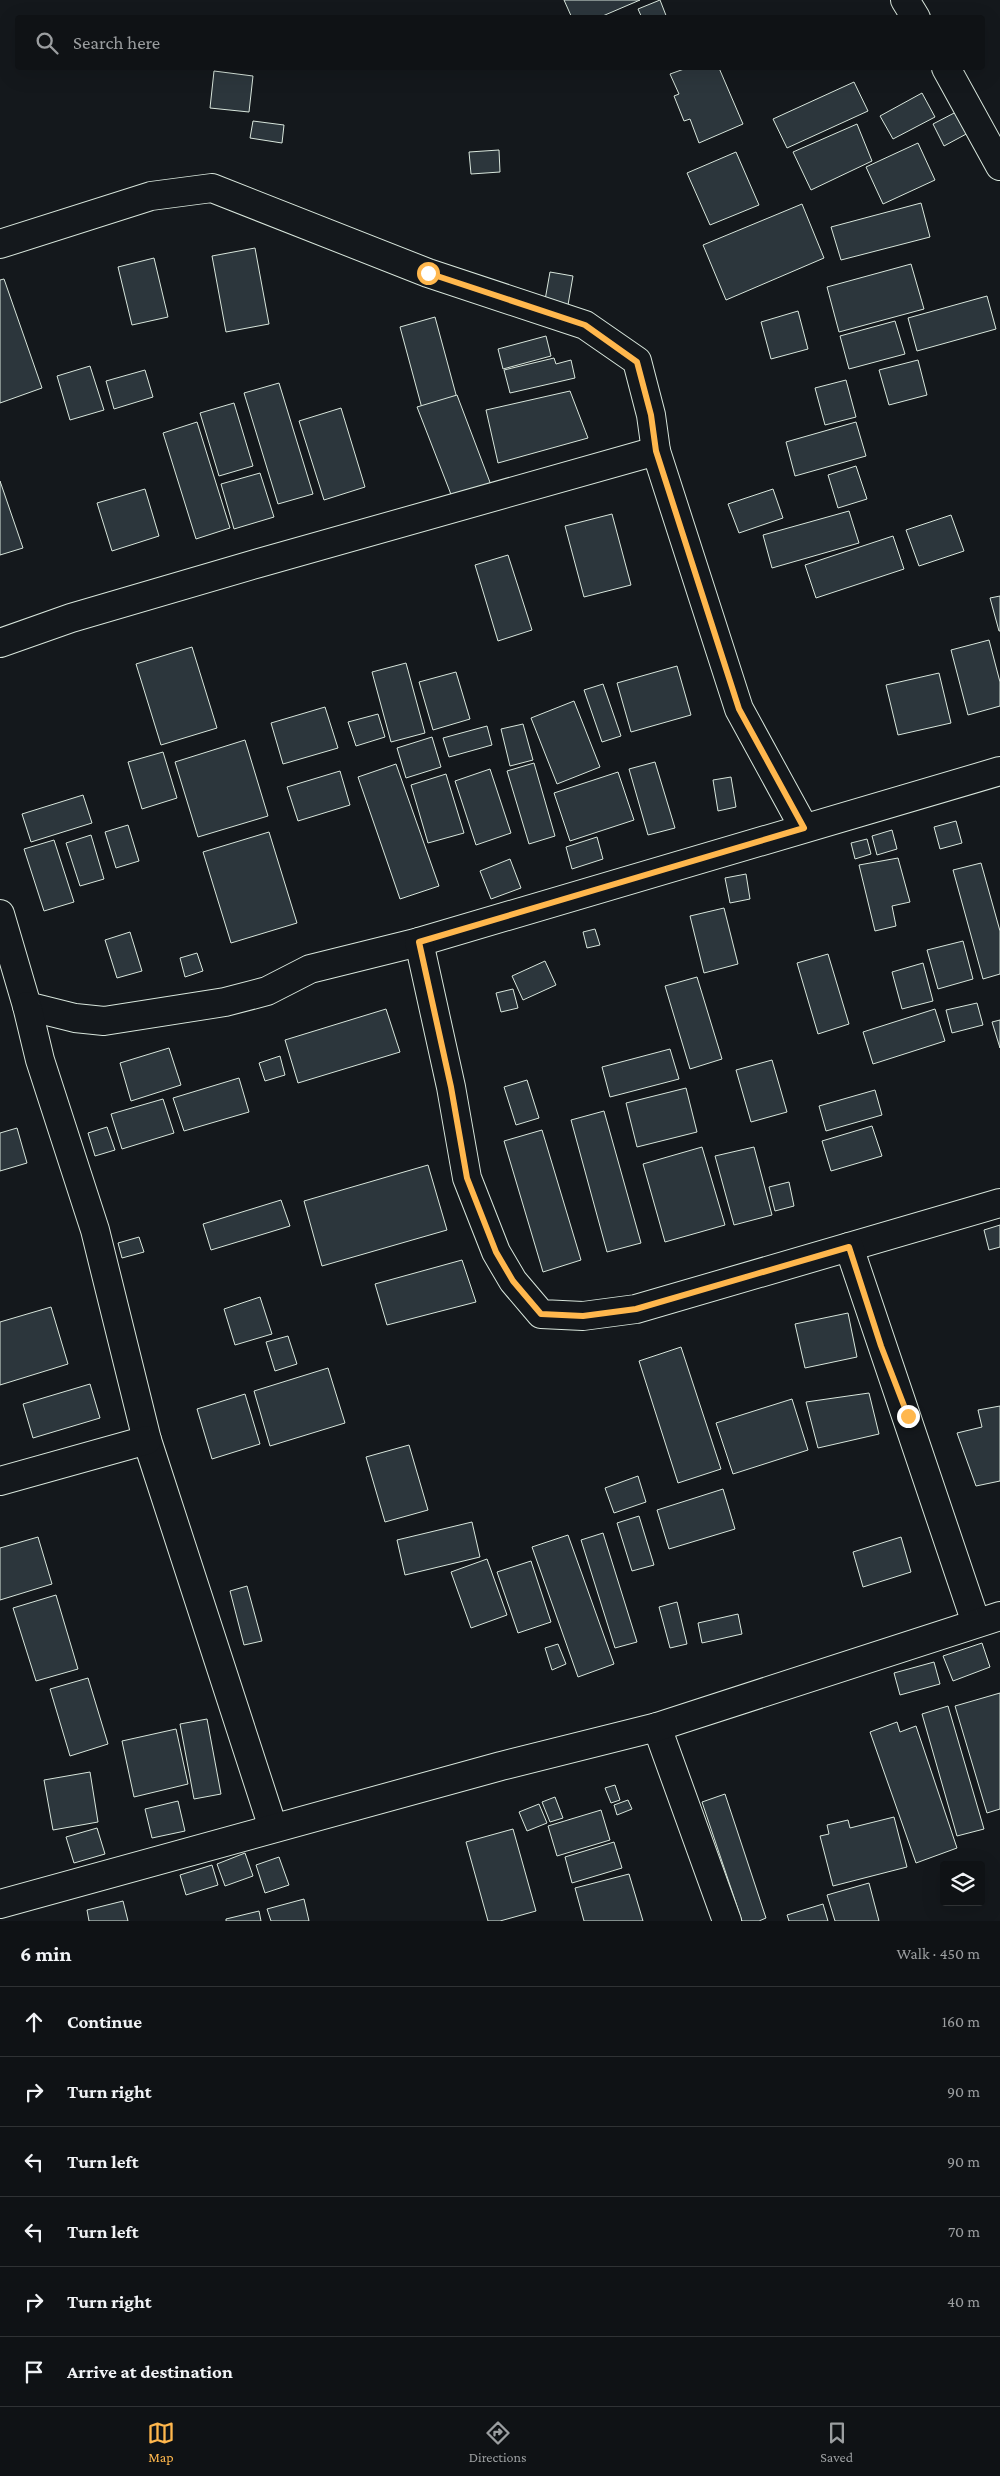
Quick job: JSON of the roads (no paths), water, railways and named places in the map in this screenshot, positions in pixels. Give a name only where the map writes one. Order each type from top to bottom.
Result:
[{"type":"street","points":[[905,0],[914,15]]},
{"type":"street","points":[[947,70],[1000,166]]},
{"type":"street","points":[[0,244],[151,196],[212,188],[428,273],[585,325],[637,362],[651,415],[656,451],[739,709],[804,828]]},
{"type":"street","points":[[0,643],[71,618],[193,582],[656,451]]},
{"type":"street","points":[[27,1006],[75,1018],[104,1021],[225,1002],[267,991],[310,969],[419,942],[1000,771]]},
{"type":"street","points":[[0,914],[27,1006],[40,1060],[94,1230],[147,1440],[272,1828]]},
{"type":"street","points":[[419,942],[451,1087],[467,1178],[496,1252],[513,1281],[541,1314],[583,1316],[636,1309],[1000,1203]]},
{"type":"street","points":[[0,1904],[501,1766],[657,1727],[988,1619],[849,1247]]},
{"type":"street","points":[[0,1481],[147,1440]]},
{"type":"street","points":[[657,1727],[727,1921]]}]
